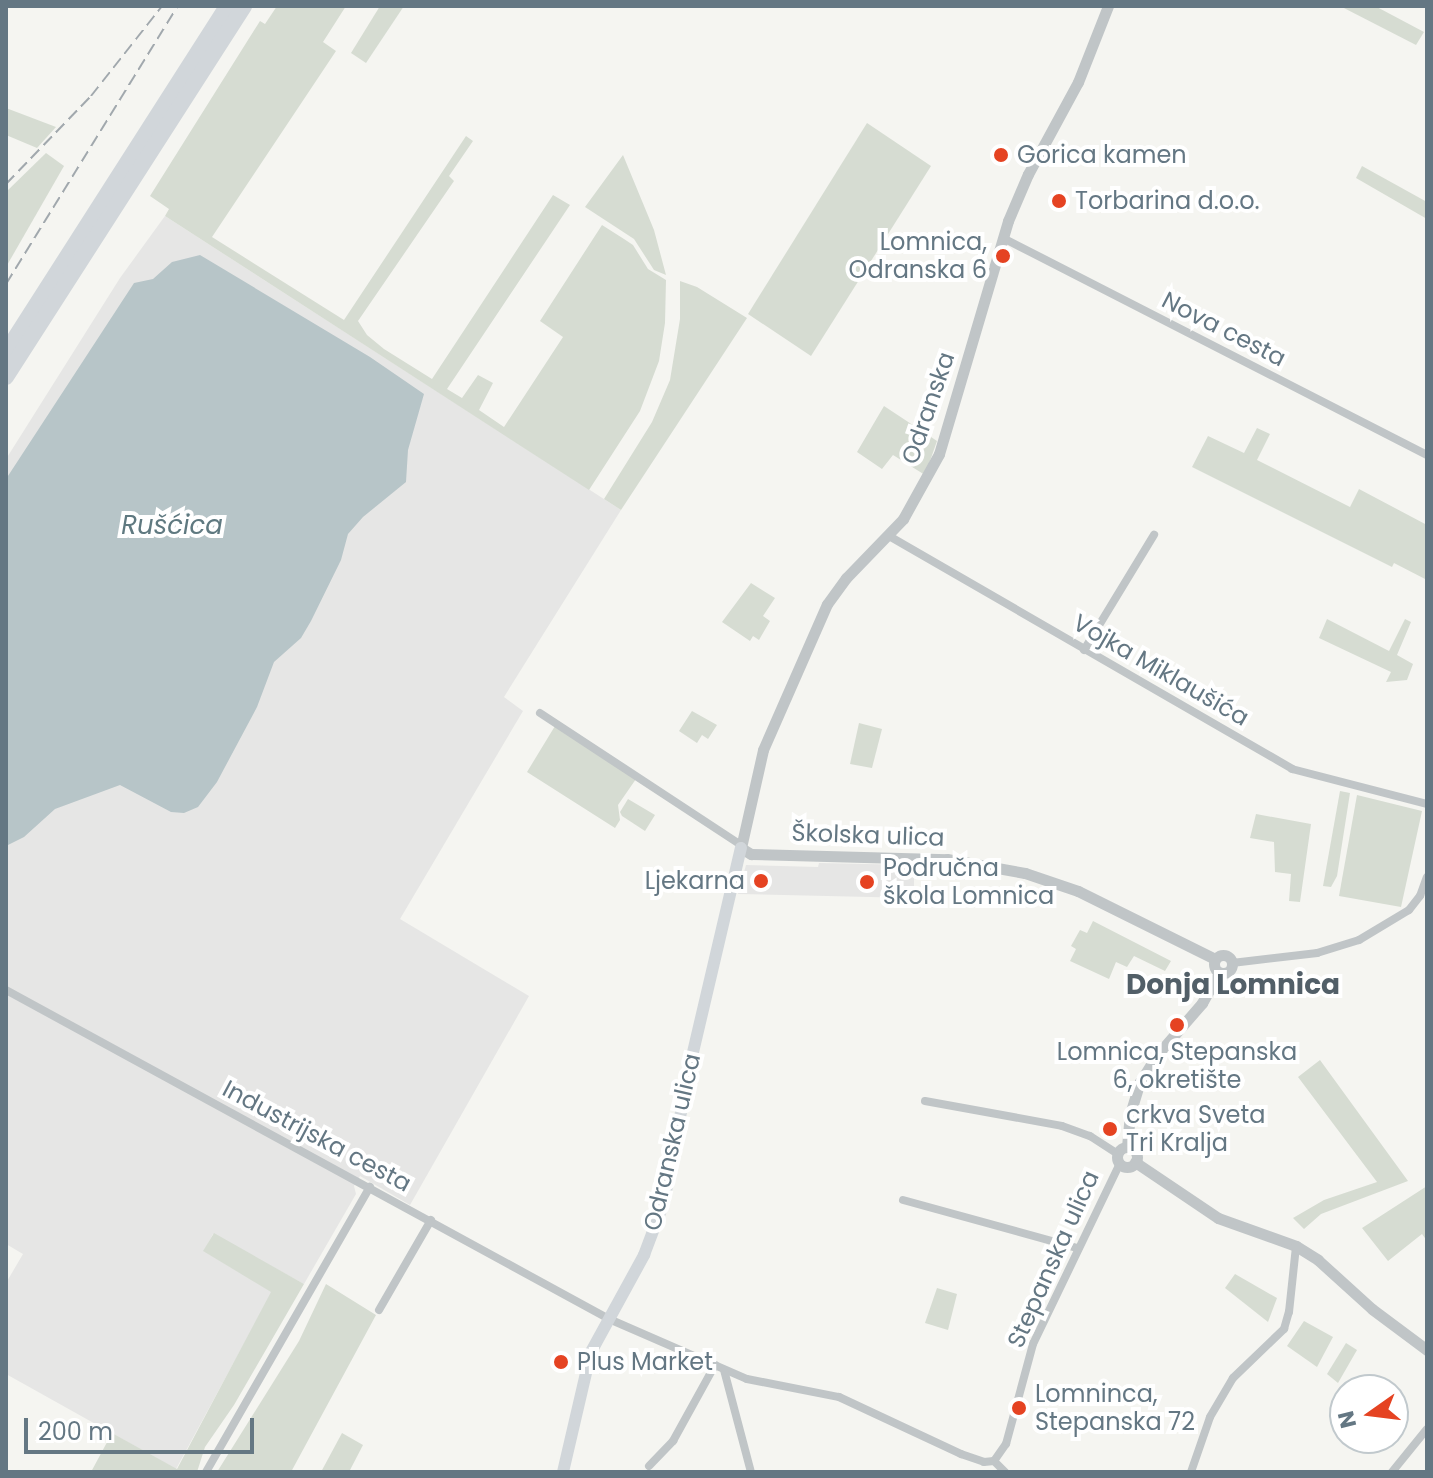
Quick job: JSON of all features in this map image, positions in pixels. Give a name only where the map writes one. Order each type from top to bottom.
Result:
[{"type":"highway","points":[[6,352],[227,6]]},
{"type":"highway","points":[[6,377],[244,6]]},
{"type":"main road","name":"Odranska ulica","points":[[563,1472],[588,1359],[644,1255],[664,1202],[690,1065],[741,846]]},
{"type":"street","name":"Odranska","points":[[741,846],[763,750],[820,617],[838,587],[889,536],[912,504],[944,442],[1003,238],[1020,190],[1078,82],[1108,6]]},
{"type":"street","name":"Nova cesta","points":[[1003,238],[1427,455]]},
{"type":"street","points":[[1084,650],[1154,535]]},
{"type":"street","name":"Vojka Miklaušića","points":[[889,536],[1292,769],[1427,804]]},
{"type":"street","points":[[540,713],[741,846]]},
{"type":"street","name":"Školska ulica","points":[[741,846],[751,854],[947,859],[1014,871],[1078,891],[1215,959],[1226,956],[1232,963]]},
{"type":"street","name":"Školska ulica","points":[[1232,963],[1301,956],[1346,946],[1409,910],[1426,883]]},
{"type":"street","points":[[1122,1155],[1140,1082],[1157,1055],[1202,1003],[1219,972],[1215,959]]},
{"type":"street","name":"Školska ulica","points":[[1219,972],[1228,971],[1232,963]]},
{"type":"street","name":"Industrijska cesta","points":[[6,990],[609,1319],[724,1370],[763,1384],[839,1397],[949,1449],[984,1462],[994,1461]]},
{"type":"street","points":[[925,1101],[1062,1126],[1090,1136],[1122,1155],[1135,1152],[1135,1162],[1209,1213],[1296,1246],[1331,1270],[1372,1309],[1427,1350]]},
{"type":"street","name":"Stepanska ulica","points":[[994,1461],[1006,1444],[1033,1344],[1122,1155]]},
{"type":"street","points":[[206,1472],[370,1187]]},
{"type":"street","points":[[903,1200],[1077,1248]]},
{"type":"street","points":[[379,1310],[431,1220]]},
{"type":"street","points":[[1191,1472],[1210,1417],[1233,1378],[1284,1329],[1289,1312],[1296,1246]]},
{"type":"street","points":[[649,1466],[673,1441],[715,1365]]},
{"type":"street","points":[[724,1370],[751,1472]]},
{"type":"street","points":[[1392,1472],[1427,1429]]},
{"type":"street","points":[[994,1461],[1005,1472]]},
{"type":"shaded area","points":[[277,6],[346,6],[323,42],[336,51],[212,237],[344,320],[466,136],[473,141],[449,176],[454,181],[358,321],[367,335],[384,349],[432,379],[553,195],[570,205],[447,389],[462,398],[478,375],[493,383],[479,410],[504,427],[563,337],[540,321],[602,225],[633,245],[648,269],[666,280],[665,323],[659,361],[640,411],[589,490],[165,216],[169,209],[150,196],[260,21],[265,24]]},
{"type":"shaded area","points":[[380,6],[404,6],[366,63],[351,53]]},
{"type":"shaded area","points":[[1340,6],[1375,6],[1424,32],[1416,45]]},
{"type":"shaded area","points":[[6,108],[56,127],[37,148],[6,135]]},
{"type":"shaded area","points":[[867,123],[931,166],[811,356],[748,314]]},
{"type":"shaded area","points":[[46,153],[64,166],[6,267],[6,192]]},
{"type":"shaded area","points":[[623,155],[654,230],[666,275],[654,270],[634,239],[585,207]]},
{"type":"shaded area","points":[[1362,166],[1427,202],[1427,219],[1356,178]]},
{"type":"shaded area","points":[[165,216],[621,510],[504,697],[523,711],[400,919],[529,996],[410,1205],[360,1176],[354,1186],[356,1194],[304,1284],[213,1234],[204,1251],[272,1292],[176,1469],[6,1374],[6,1283],[23,1254],[6,1244],[6,459],[120,278]]},
{"type":"shaded area","points":[[680,281],[697,287],[747,318],[621,510],[604,499],[652,422],[670,380],[680,319]]},
{"type":"shaded area","points":[[884,406],[937,441],[925,475],[893,455],[882,469],[857,452]]},
{"type":"shaded area","points":[[1257,428],[1270,434],[1257,460],[1350,507],[1359,489],[1427,525],[1427,580],[1394,563],[1392,567],[1192,467],[1208,436],[1244,453]]},
{"type":"shaded area","points":[[751,583],[775,598],[763,616],[770,621],[759,640],[753,636],[750,641],[722,622]]},
{"type":"shaded area","points":[[1327,619],[1389,651],[1405,619],[1411,622],[1397,655],[1413,664],[1407,680],[1386,682],[1391,672],[1319,638]]},
{"type":"shaded area","points":[[692,711],[717,725],[708,739],[702,735],[697,743],[679,731]]},
{"type":"shaded area","points":[[859,723],[882,729],[872,768],[850,764]]},
{"type":"shaded area","points":[[555,726],[636,779],[618,805],[620,820],[615,828],[527,772]]},
{"type":"shaded area","points":[[1340,791],[1350,793],[1337,876],[1331,887],[1323,886]]},
{"type":"shaded area","points":[[1357,795],[1422,811],[1401,907],[1339,896]]},
{"type":"shaded area","points":[[628,799],[655,815],[645,831],[622,816],[620,812]]},
{"type":"shaded area","points":[[1256,814],[1311,824],[1300,902],[1289,901],[1291,874],[1275,872],[1274,842],[1250,838]]},
{"type":"shaded area","points":[[819,863],[914,865],[914,898],[738,894],[746,865],[818,867]]},
{"type":"shaded area","points":[[1093,921],[1171,961],[1165,971],[1134,956],[1127,967],[1116,962],[1109,979],[1070,961],[1076,949],[1071,946],[1080,930],[1087,933]]},
{"type":"shaded area","points":[[1320,1060],[1408,1181],[1321,1214],[1304,1229],[1293,1218],[1324,1200],[1377,1182],[1298,1077]]},
{"type":"shaded area","points":[[1427,1186],[1427,1241],[1422,1234],[1388,1261],[1362,1228]]},
{"type":"shaded area","points":[[214,1233],[304,1284],[234,1405],[205,1447],[197,1472],[91,1472],[112,1433],[177,1469],[271,1292],[203,1251]]},
{"type":"shaded area","points":[[1235,1274],[1277,1298],[1268,1322],[1225,1288]]},
{"type":"shaded area","points":[[326,1284],[376,1315],[291,1472],[217,1472],[299,1341]]},
{"type":"shaded area","points":[[937,1288],[957,1294],[948,1330],[925,1323]]},
{"type":"shaded area","points":[[1304,1321],[1333,1337],[1317,1367],[1287,1346]]},
{"type":"shaded area","points":[[1346,1343],[1357,1350],[1343,1374],[1327,1374]]},
{"type":"shaded area","points":[[342,1433],[363,1445],[349,1472],[321,1472]]},
{"type":"water","name":"Rušćica","points":[[200,255],[370,357],[424,394],[408,450],[406,482],[363,517],[348,534],[341,560],[311,621],[301,638],[274,662],[257,707],[217,782],[198,807],[184,813],[171,812],[120,785],[55,809],[24,837],[6,846],[6,479],[134,283],[153,279],[172,262]]},
{"type":"railway","points":[[6,184],[91,96],[162,6]]},
{"type":"railway","points":[[6,284],[178,6]]},
{"type":"place","name":"Gorica kamen","points":[[1001,155]]},
{"type":"place","name":"Torbarina d.o.o.","points":[[1059,201]]},
{"type":"place","name":"Lomnica, Odranska 6","points":[[1003,256]]},
{"type":"place","name":"Ljekarna","points":[[761,881]]},
{"type":"place","name":"Područna škola Lomnica","points":[[867,882]]},
{"type":"place","name":"Lomnica, Stepanska 6, okretište","points":[[1177,1025]]},
{"type":"place","name":"crkva Sveta Tri Kralja","points":[[1110,1129]]},
{"type":"place","name":"Plus Market","points":[[561,1362]]},
{"type":"place","name":"Lomninca, Stepanska 72","points":[[1019,1408]]},
{"type":"district","name":"Donja Lomnica","points":[[1233,985]]}]
